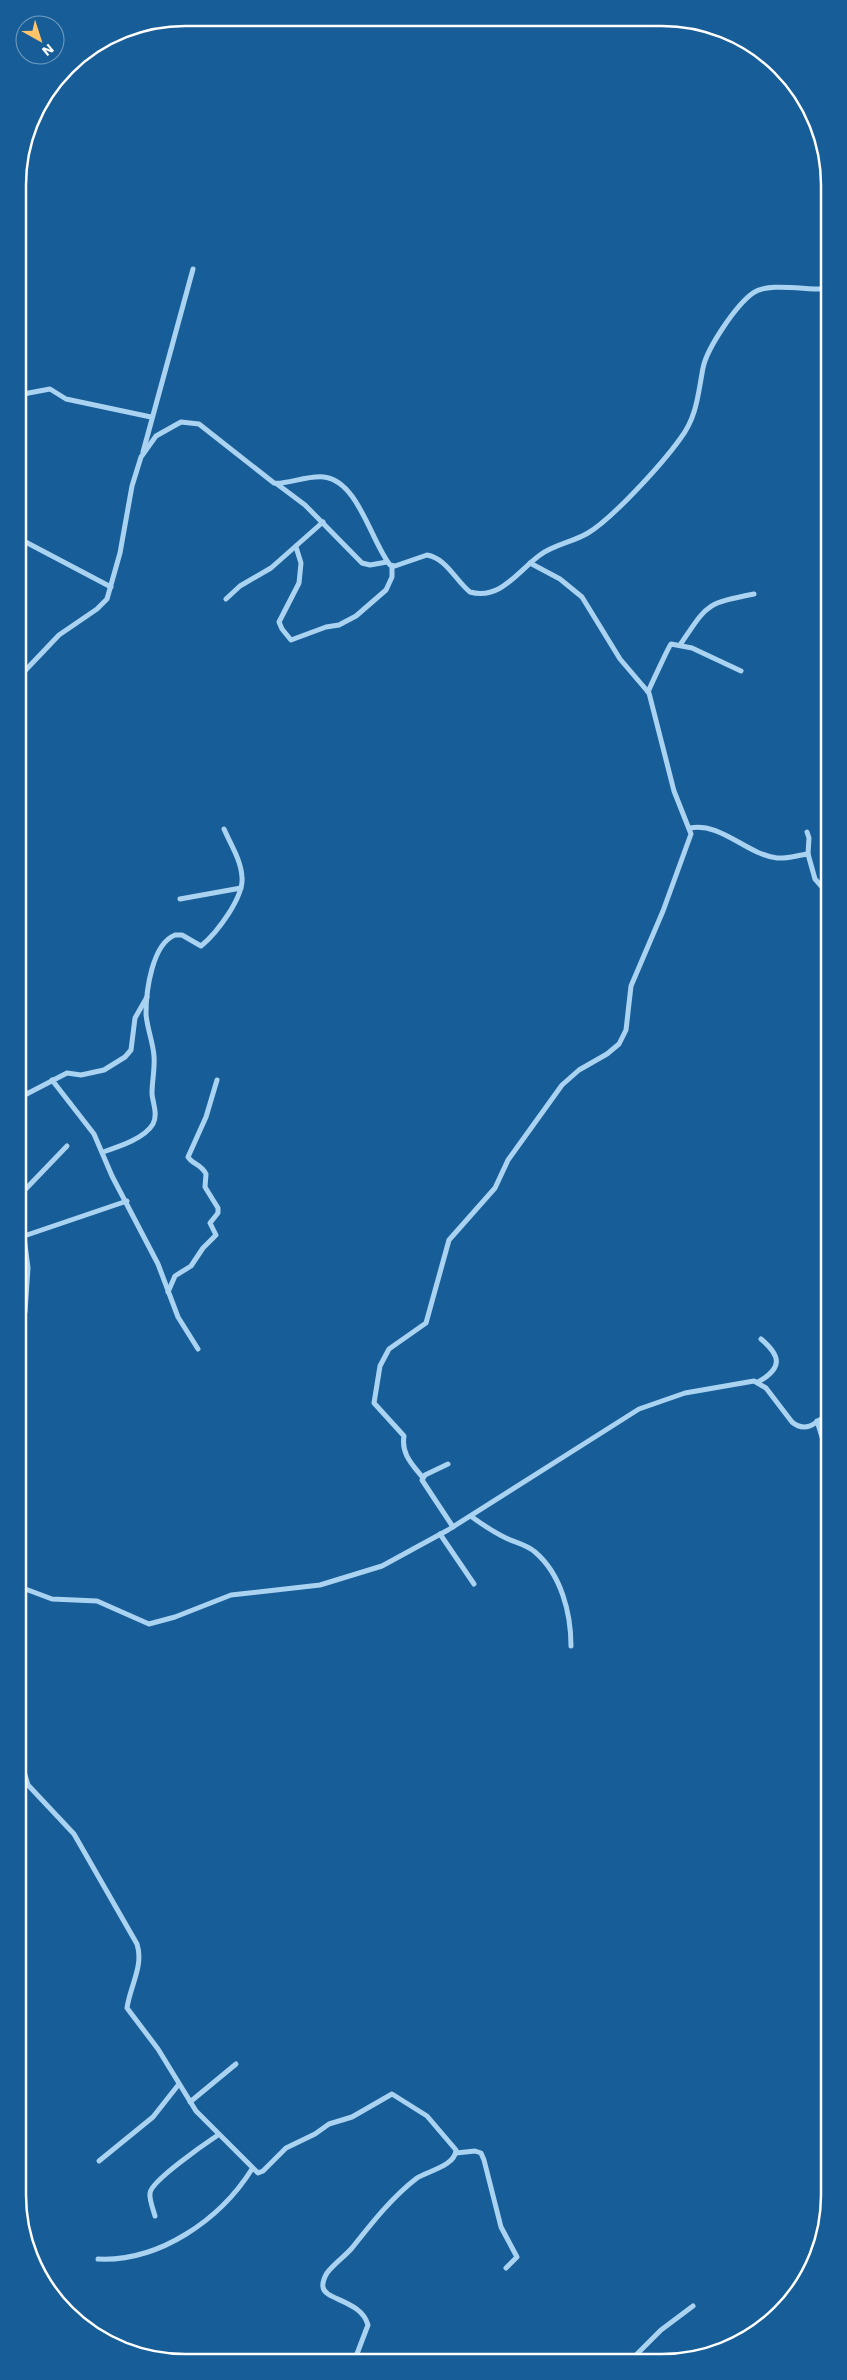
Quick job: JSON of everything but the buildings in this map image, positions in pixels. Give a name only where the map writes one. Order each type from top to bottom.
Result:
[{"type":"street","points":[[27,669],[59,635],[101,606],[111,586],[120,553],[132,486],[142,457],[192,269]]},
{"type":"street","points":[[142,457],[156,436],[181,422],[199,424],[267,480],[277,484],[305,505],[362,563],[370,566],[390,564],[431,556],[443,564],[466,589],[476,594],[495,591],[541,554],[576,539],[605,521],[680,439],[696,409],[708,353],[732,316],[751,294],[769,286],[790,289],[821,288]]},
{"type":"street","points":[[27,393],[50,389],[66,399],[152,417]]},
{"type":"street","points":[[277,484],[299,478],[325,477],[346,488],[390,564],[390,583],[386,590],[356,616],[339,625],[326,627],[292,640],[282,629],[279,622],[299,583],[301,563],[296,547]]},
{"type":"street","points":[[226,599],[240,586],[271,568],[323,522]]},
{"type":"street","points":[[27,543],[111,586]]},
{"type":"street","points":[[453,1527],[423,1478],[406,1457],[402,1444],[404,1436],[374,1403],[380,1366],[393,1345],[419,1330],[426,1322],[449,1240],[495,1188],[508,1160],[557,1092],[570,1076],[607,1054],[619,1044],[626,1030],[631,986],[663,911],[690,839],[690,828],[674,791],[648,692],[620,659],[582,597],[560,579],[530,563]]},
{"type":"street","points":[[680,645],[696,619],[708,607],[724,600],[754,594]]},
{"type":"street","points":[[648,692],[660,670],[667,648],[672,644],[692,648],[741,671]]},
{"type":"street","points":[[690,828],[709,828],[747,847],[778,858],[808,854]]},
{"type":"street","points":[[103,1152],[122,1145],[146,1132],[154,1122],[156,1115],[152,1094],[154,1054],[146,1013],[156,951],[171,936],[179,934],[201,946],[219,926],[241,888],[242,879],[239,860],[224,830]]},
{"type":"street","points":[[807,832],[809,838],[808,854],[815,879],[821,885]]},
{"type":"street","points":[[180,899],[241,888]]},
{"type":"street","points":[[27,1094],[66,1073],[81,1074],[104,1070],[125,1057],[131,1050],[135,1018],[149,994]]},
{"type":"street","points":[[52,1080],[94,1134],[112,1176],[127,1201],[158,1264],[178,1317],[198,1349]]},
{"type":"street","points":[[168,1292],[175,1276],[191,1266],[203,1248],[216,1235],[210,1222],[218,1212],[218,1206],[204,1186],[207,1176],[205,1172],[198,1163],[191,1162],[188,1158],[206,1116],[217,1080]]},
{"type":"street","points":[[26,1188],[67,1146]]},
{"type":"street","points":[[26,1235],[127,1201]]},
{"type":"street","points":[[26,1256],[28,1268],[26,1291]]},
{"type":"street","points":[[758,1382],[772,1373],[777,1364],[775,1354],[761,1339]]},
{"type":"street","points":[[26,1589],[52,1599],[97,1602],[149,1624],[175,1617],[231,1595],[300,1589],[382,1566],[472,1517],[639,1409],[685,1393],[749,1381],[758,1382],[775,1399],[795,1425],[808,1427],[820,1419]]},
{"type":"street","points":[[817,1422],[820,1432]]},
{"type":"street","points":[[423,1478],[448,1464]]},
{"type":"street","points":[[472,1517],[506,1538],[536,1552],[555,1577],[564,1596],[571,1646]]},
{"type":"street","points":[[440,1534],[474,1584]]},
{"type":"street","points":[[26,1779],[28,1785],[36,1795],[63,1819],[83,1846],[139,1950],[137,1970],[127,2008],[158,2049],[205,2123],[244,2158],[252,2170],[258,2174],[286,2148],[315,2134],[329,2124],[352,2117],[392,2094],[427,2116],[456,2150],[456,2153]]},
{"type":"street","points":[[190,2102],[236,2064]]},
{"type":"street","points":[[99,2161],[153,2117],[179,2084]]},
{"type":"street","points":[[154,2216],[149,2194],[152,2186],[190,2154],[218,2135]]},
{"type":"street","points":[[357,2354],[368,2324],[354,2306],[332,2297],[324,2290],[322,2286],[326,2274],[352,2247],[370,2224],[413,2182],[440,2167],[456,2153],[475,2151],[481,2154],[484,2160],[501,2227],[517,2257],[506,2268]]},
{"type":"street","points":[[98,2258],[141,2255],[176,2240],[230,2197],[252,2170]]},
{"type":"street","points":[[637,2354],[661,2330],[693,2306]]}]
